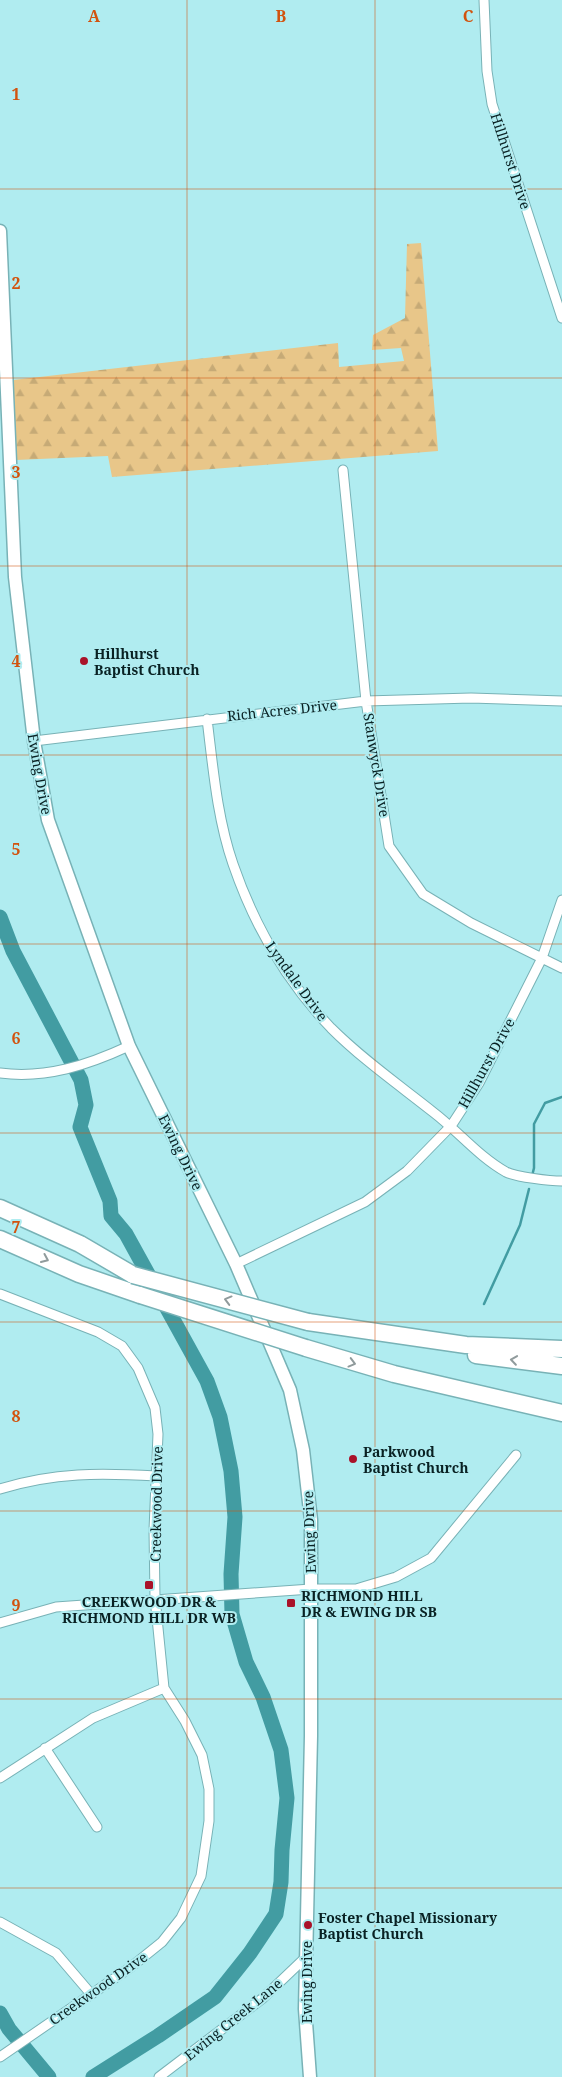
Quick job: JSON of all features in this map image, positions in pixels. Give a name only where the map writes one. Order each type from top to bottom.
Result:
[{"type":"highway","points":[[0,1208],[80,1244],[134,1275],[308,1322],[466,1345],[562,1349]]},
{"type":"highway","points":[[0,1239],[79,1274],[306,1348],[394,1374],[562,1413]]},
{"type":"highway","points":[[352,1329],[441,1351],[562,1366]]},
{"type":"highway","points":[[528,1406],[562,1422]]},
{"type":"main road","name":"Ewing Drive","points":[[0,231],[15,577],[34,741],[48,820],[129,1046],[236,1264],[290,1390],[303,1450],[311,1520],[312,1736],[305,1958],[305,2010],[310,2077]]},
{"type":"street","name":"Hillhurst Drive","points":[[484,0],[487,71],[492,104],[562,318]]},
{"type":"street","name":"Stanwyck Drive","points":[[343,470],[366,701],[389,846],[423,894],[471,923],[562,968]]},
{"type":"street","name":"Rich Acres Drive","points":[[34,741],[366,701],[471,698],[562,701]]},
{"type":"street","name":"Lyndale Drive","points":[[207,719],[218,800],[232,863],[260,930],[279,962],[311,1005],[356,1051],[451,1126],[484,1156],[508,1173],[562,1181]]},
{"type":"street","name":"Hillhurst Drive","points":[[236,1264],[365,1202],[407,1171],[451,1126],[479,1083],[542,958],[562,900]]},
{"type":"street","points":[[0,1073],[18,1076],[79,1067],[129,1046]]},
{"type":"street","name":"Creekwood Drive","points":[[0,1294],[98,1332],[122,1346],[138,1368],[155,1408],[158,1434],[154,1530],[155,1598],[164,1688],[185,1721],[202,1755],[209,1789],[209,1821],[201,1876],[181,1918],[162,1942],[131,1967],[0,2057]]},
{"type":"street","points":[[0,1623],[56,1607],[155,1598],[311,1588],[356,1589],[396,1577],[431,1558],[516,1455]]},
{"type":"street","points":[[0,1489],[31,1480],[73,1474],[157,1476]]},
{"type":"street","points":[[0,1778],[93,1718],[164,1688]]},
{"type":"street","points":[[45,1748],[97,1828]]},
{"type":"street","points":[[0,1922],[56,1953],[90,1994]]},
{"type":"street","name":"Ewing Creek Lane","points":[[159,2077],[262,1998],[305,1958]]},
{"type":"green space","points":[[421,243],[438,451],[112,477],[108,456],[16,460],[13,380],[338,343],[339,367],[404,361],[401,348],[372,350],[373,335],[405,318],[407,244]]},
{"type":"waterway","points":[[0,917],[13,951],[81,1080],[86,1105],[80,1127],[110,1201],[111,1216],[126,1234],[207,1381],[220,1417],[231,1471],[235,1517],[231,1574],[232,1614],[246,1662],[263,1697],[281,1750],[287,1798],[281,1882],[276,1914],[250,1953],[215,1997],[93,2077]]},
{"type":"waterway","points":[[532,1176],[534,1168],[534,1124],[545,1103],[562,1097]]},
{"type":"waterway","points":[[484,1304],[520,1225],[529,1189]]},
{"type":"waterway","points":[[0,2013],[9,2029],[49,2077]]},
{"type":"place","name":"Hillhurst Baptist Church","points":[[84,661]]},
{"type":"place","name":"Parkwood Baptist Church","points":[[353,1459]]},
{"type":"place","name":"CREEKWOOD DR & RICHMOND HILL DR WB","points":[[149,1585]]},
{"type":"place","name":"RICHMOND HILL DR & EWING DR SB","points":[[291,1603]]},
{"type":"place","name":"Foster Chapel Missionary Baptist Church","points":[[308,1925]]}]
